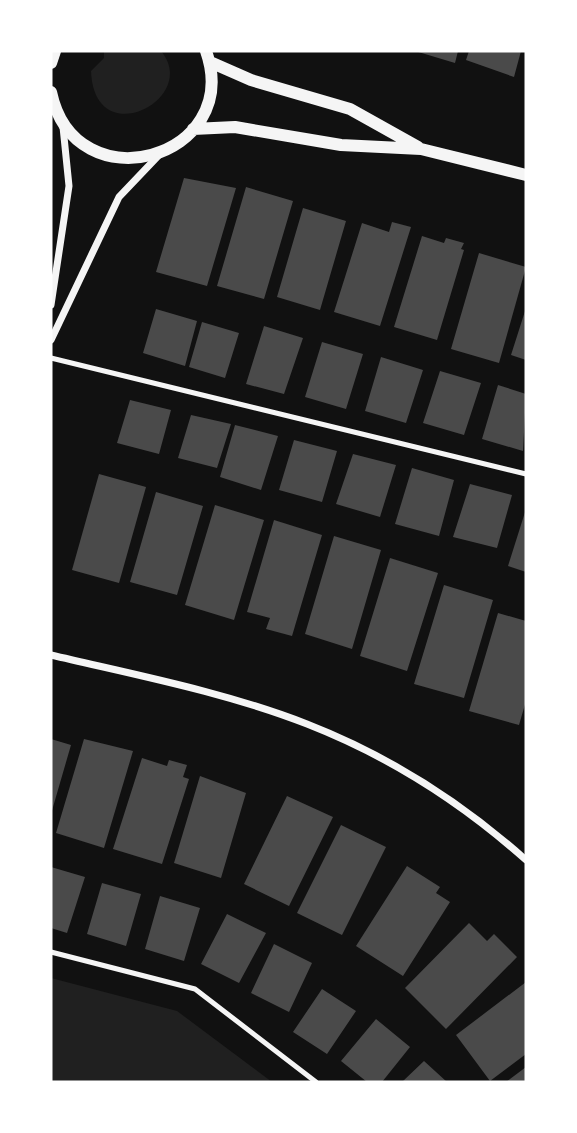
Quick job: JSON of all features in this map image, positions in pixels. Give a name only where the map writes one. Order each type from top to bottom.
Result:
[{"type":"street","points":[[51,63],[55,51]]},
{"type":"street","points":[[51,94],[63,122],[76,138],[102,154],[131,159],[161,153],[179,144],[204,112],[210,93],[208,57]]},
{"type":"street","points":[[208,57],[251,80],[350,109],[421,149]]},
{"type":"street","points":[[51,305],[69,186],[63,122]]},
{"type":"street","points":[[193,129],[235,127],[341,145],[421,149],[526,175]]},
{"type":"street","points":[[51,340],[119,197],[161,153]]},
{"type":"street","points":[[51,655],[237,701],[308,724],[421,780],[481,821],[526,860]]},
{"type":"lane","points":[[51,358],[526,474]]},
{"type":"lane","points":[[51,952],[195,989],[316,1082]]},
{"type":"shaded area","points":[[104,51],[161,51],[170,69],[167,86],[157,100],[142,110],[125,114],[109,110],[97,96],[91,71],[104,58]]},
{"type":"shaded area","points":[[51,978],[177,1011],[272,1082],[51,1082]]},
{"type":"building","points":[[415,51],[458,51],[455,63]]},
{"type":"building","points":[[469,51],[521,51],[514,77],[466,60]]},
{"type":"building","points":[[184,178],[236,188],[207,286],[156,272]]},
{"type":"building","points":[[246,187],[293,201],[264,299],[217,286]]},
{"type":"building","points":[[303,208],[346,221],[320,310],[277,297]]},
{"type":"building","points":[[392,222],[411,227],[380,326],[334,312],[362,223],[389,232]]},
{"type":"building","points":[[422,236],[444,243],[446,238],[464,243],[437,340],[394,327]]},
{"type":"building","points":[[479,253],[526,267],[499,363],[451,349]]},
{"type":"building","points":[[526,308],[526,360],[511,355]]},
{"type":"building","points":[[156,309],[197,321],[185,366],[143,353]]},
{"type":"building","points":[[202,322],[239,333],[225,378],[189,367]]},
{"type":"building","points":[[264,326],[303,338],[284,394],[246,384]]},
{"type":"building","points":[[322,342],[363,354],[346,409],[305,397]]},
{"type":"building","points":[[381,357],[423,370],[406,423],[365,411]]},
{"type":"building","points":[[440,371],[481,383],[464,435],[423,423]]},
{"type":"building","points":[[498,385],[526,394],[523,451],[482,439]]},
{"type":"building","points":[[130,400],[171,410],[159,454],[117,443]]},
{"type":"building","points":[[191,415],[231,424],[217,468],[178,458]]},
{"type":"building","points":[[235,425],[278,436],[261,490],[220,477]]},
{"type":"building","points":[[294,440],[337,451],[322,502],[279,490]]},
{"type":"building","points":[[353,454],[396,465],[380,517],[336,504]]},
{"type":"building","points":[[412,468],[454,480],[439,536],[395,524]]},
{"type":"building","points":[[99,474],[146,487],[119,583],[72,570]]},
{"type":"building","points":[[470,484],[512,495],[497,548],[453,537]]},
{"type":"building","points":[[156,492],[203,506],[177,595],[130,582]]},
{"type":"building","points":[[215,505],[264,520],[234,620],[185,605]]},
{"type":"building","points":[[526,509],[526,572],[508,566]]},
{"type":"building","points":[[274,520],[322,535],[292,636],[266,629],[270,618],[247,612]]},
{"type":"building","points":[[334,536],[381,550],[352,649],[305,634]]},
{"type":"building","points":[[390,558],[438,573],[407,671],[360,656]]},
{"type":"building","points":[[444,585],[493,600],[464,698],[414,684]]},
{"type":"building","points":[[498,613],[526,621],[526,701],[519,725],[469,711]]},
{"type":"building","points":[[51,739],[71,745],[51,814]]},
{"type":"building","points":[[84,739],[133,751],[104,848],[56,833]]},
{"type":"building","points":[[142,758],[167,766],[169,760],[187,765],[183,777],[189,779],[162,864],[113,849]]},
{"type":"building","points":[[200,776],[246,793],[221,878],[174,863]]},
{"type":"building","points":[[287,796],[333,817],[289,906],[244,884]]},
{"type":"building","points":[[341,825],[386,847],[342,935],[297,913]]},
{"type":"building","points":[[407,866],[440,887],[436,893],[450,902],[403,976],[356,946]]},
{"type":"building","points":[[51,867],[85,877],[67,933],[51,928]]},
{"type":"building","points":[[102,883],[141,894],[126,946],[87,934]]},
{"type":"building","points":[[160,896],[200,908],[184,961],[145,949]]},
{"type":"building","points":[[227,914],[266,933],[239,983],[201,964]]},
{"type":"building","points":[[469,923],[487,941],[494,934],[517,957],[446,1029],[405,988]]},
{"type":"building","points":[[274,944],[312,963],[289,1012],[251,993]]},
{"type":"building","points":[[526,982],[526,1054],[490,1081],[456,1035]]},
{"type":"building","points":[[322,989],[356,1011],[327,1054],[293,1032]]},
{"type":"building","points":[[376,1019],[410,1047],[382,1082],[367,1082],[341,1061]]},
{"type":"building","points":[[424,1061],[447,1082],[402,1082]]},
{"type":"building","points":[[526,1067],[526,1082],[506,1082]]}]
